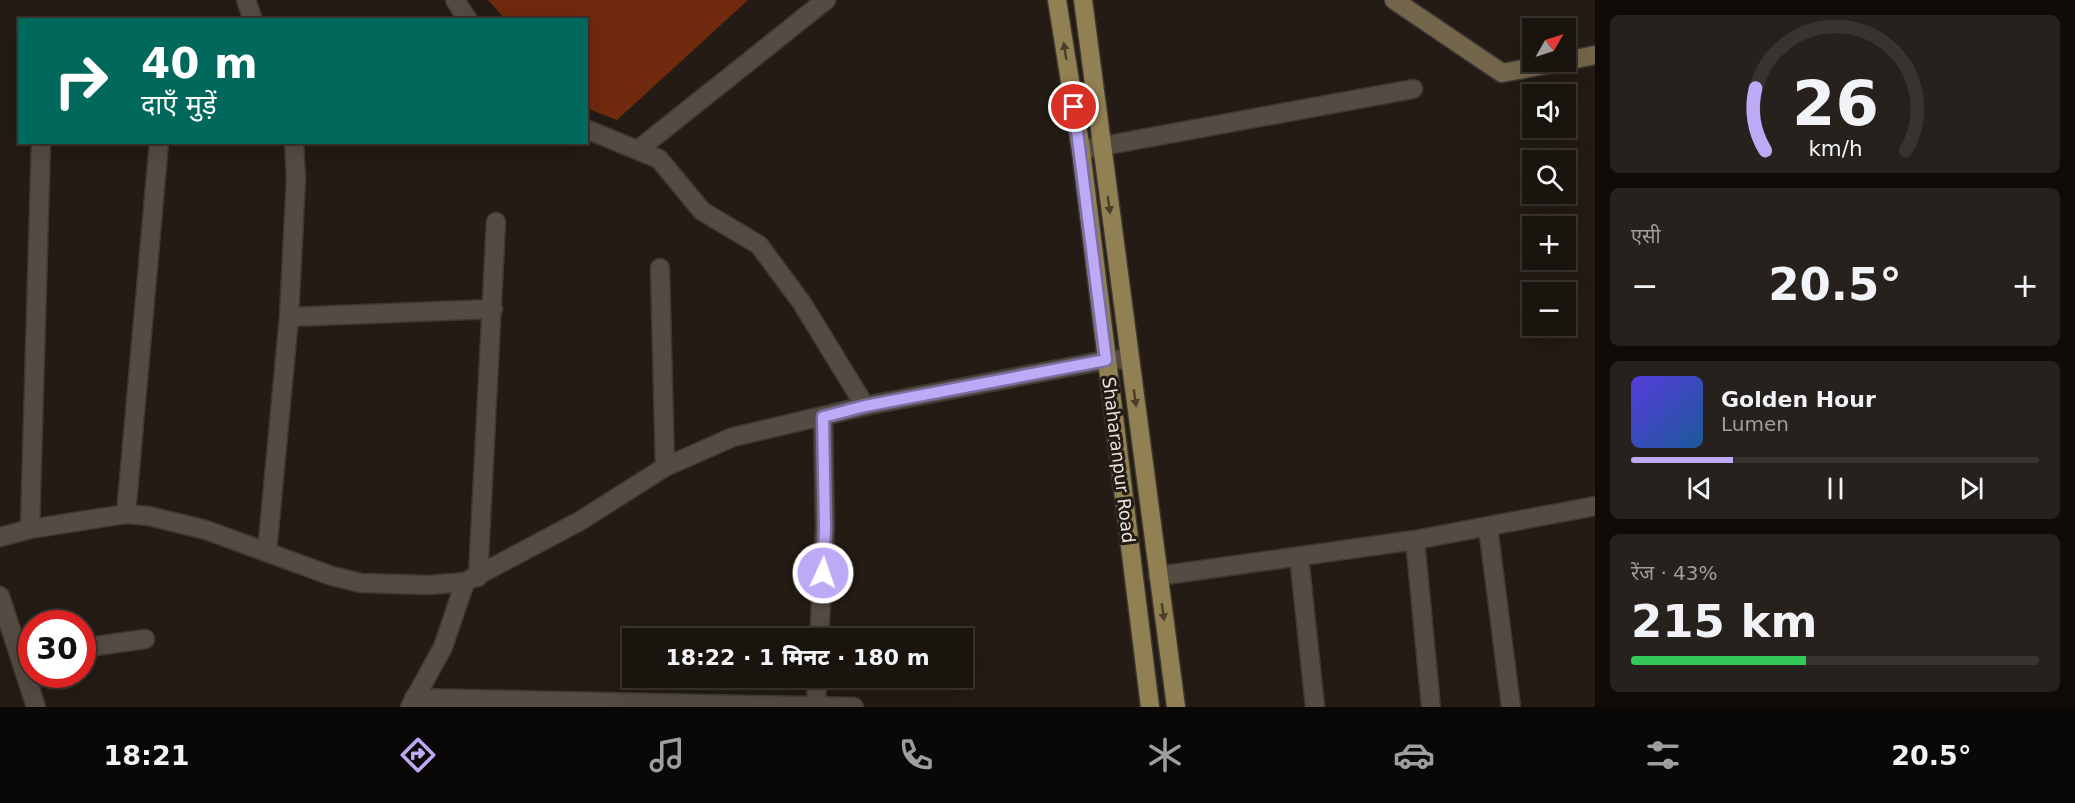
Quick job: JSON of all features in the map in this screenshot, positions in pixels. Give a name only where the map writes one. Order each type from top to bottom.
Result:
[{"type":"main road","name":"Shaharanpur Road","points":[[1056,0],[1081,150],[1150,707]]},
{"type":"main road","name":"Shaharanpur Road","points":[[1083,0],[1176,707]]},
{"type":"main road","points":[[1394,0],[1502,73],[1522,69]]},
{"type":"main road","points":[[1576,59],[1595,55]]},
{"type":"street","points":[[246,0],[252,18]]},
{"type":"street","points":[[455,0],[467,18]]},
{"type":"street","points":[[639,148],[826,0]]},
{"type":"street","points":[[1081,150],[1413,89]]},
{"type":"street","points":[[588,130],[639,148],[659,159],[668,167],[702,211],[759,245],[802,303],[865,406]]},
{"type":"street","points":[[30,529],[41,144]]},
{"type":"street","points":[[126,514],[159,144]]},
{"type":"street","points":[[267,552],[289,318],[296,178],[294,144]]},
{"type":"street","points":[[496,222],[493,309],[471,580],[443,647],[412,703],[854,707]]},
{"type":"street","points":[[660,268],[665,467]]},
{"type":"street","points":[[289,318],[493,309]]},
{"type":"street","points":[[0,537],[30,529],[126,514],[172,520],[332,576],[361,583],[429,585],[471,580],[580,521],[665,467],[733,437],[865,406],[1106,360],[1130,359]]},
{"type":"street","points":[[820,628],[825,528],[823,417]]},
{"type":"street","points":[[1158,576],[1415,540],[1595,506]]},
{"type":"street","points":[[1488,527],[1511,707]]},
{"type":"street","points":[[1415,540],[1431,707]]},
{"type":"street","points":[[1299,556],[1315,707]]},
{"type":"street","points":[[0,596],[18,638]]},
{"type":"street","points":[[96,646],[145,639]]},
{"type":"street","points":[[32,688],[36,707]]},
{"type":"street","points":[[816,706],[817,688]]},
{"type":"building","points":[[488,0],[748,0],[617,120],[588,109],[588,18],[504,18]]},
{"type":"route","points":[[823,573],[825,528],[823,417],[865,406],[1106,360],[1074,107]]}]
